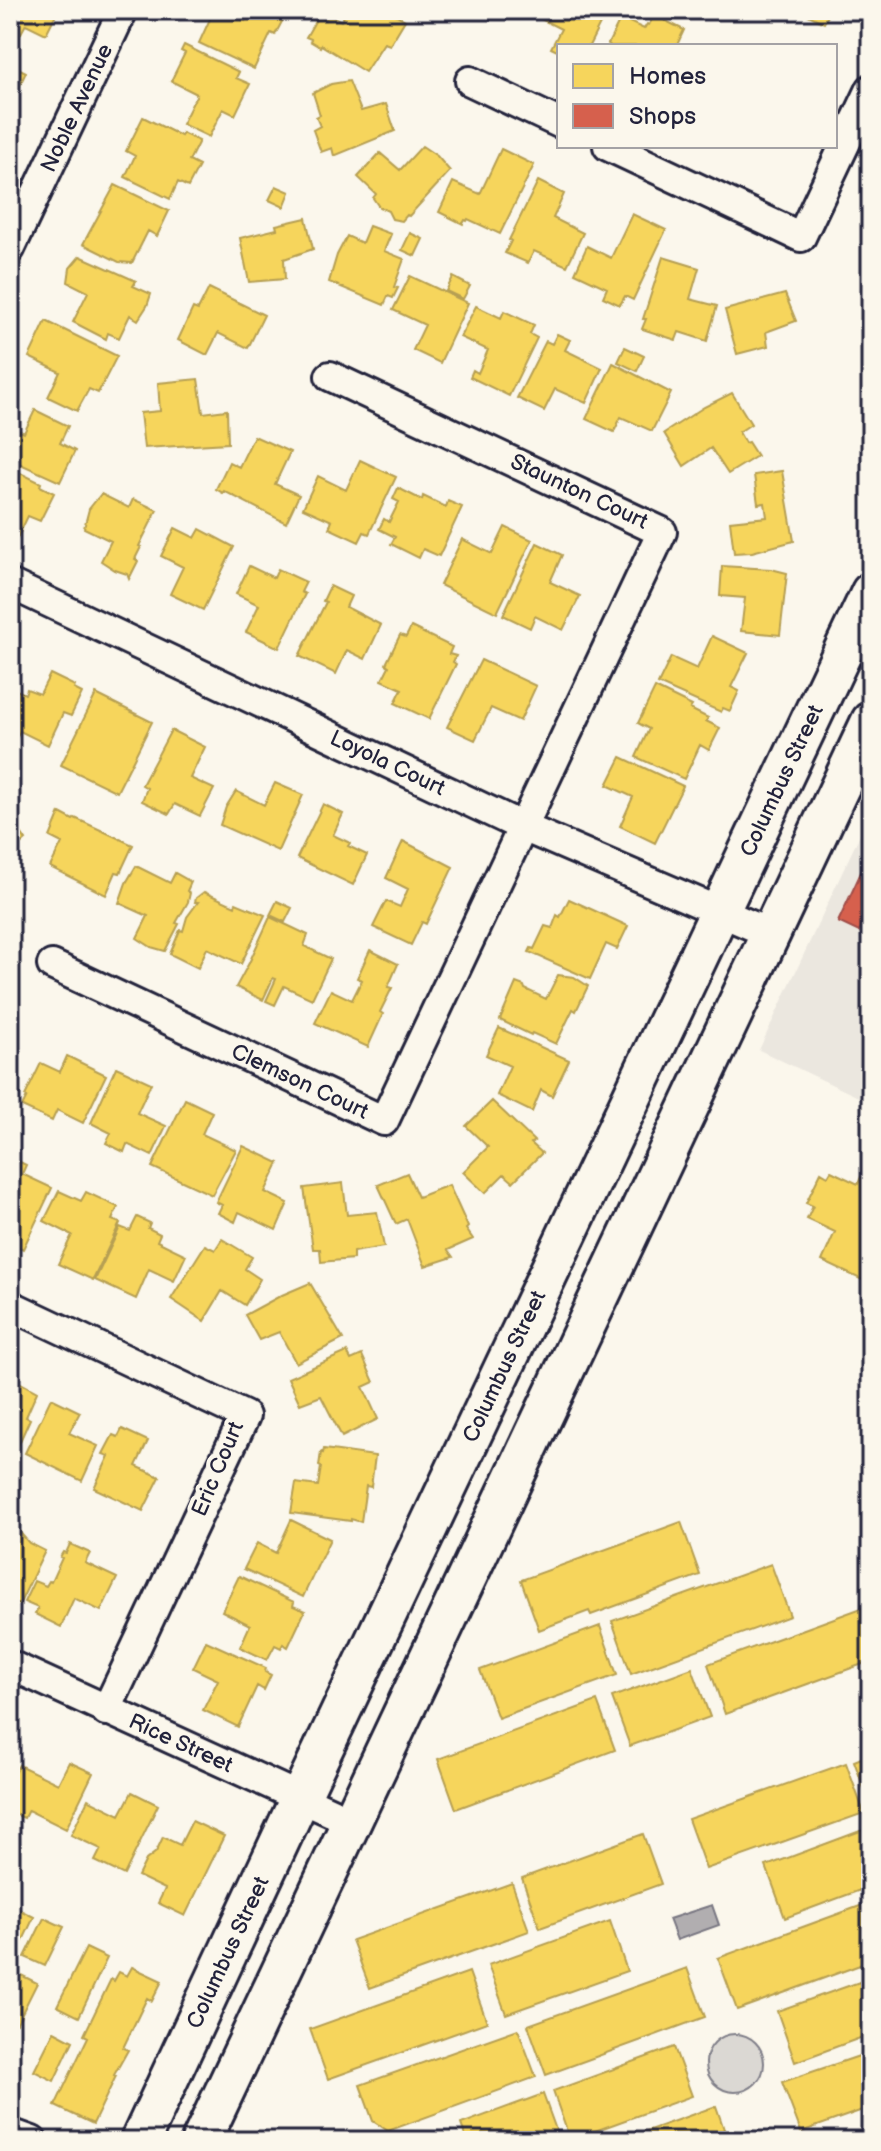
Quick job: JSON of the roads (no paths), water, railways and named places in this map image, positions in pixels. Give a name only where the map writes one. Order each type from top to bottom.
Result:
[{"type":"main road","name":"Columbus Street","points":[[140,2141],[871,592]]},
{"type":"main road","points":[[201,2141],[871,721]]},
{"type":"street","name":"Noble Avenue","points":[[10,249],[123,10]]},
{"type":"street","points":[[470,81],[557,122]]},
{"type":"street","points":[[612,148],[801,237],[871,89]]},
{"type":"street","name":"Staunton Court","points":[[330,376],[662,532],[523,827]]},
{"type":"street","name":"Loyola Court","points":[[10,584],[523,827],[771,934]]},
{"type":"street","name":"Clemson Court","points":[[52,965],[384,1121],[523,827]]},
{"type":"street","name":"Eric Court","points":[[10,1305],[245,1416],[106,1711]]},
{"type":"street","name":"Rice Street","points":[[10,1665],[351,1821]]},
{"type":"street","points":[[10,2133],[32,2141]]}]
